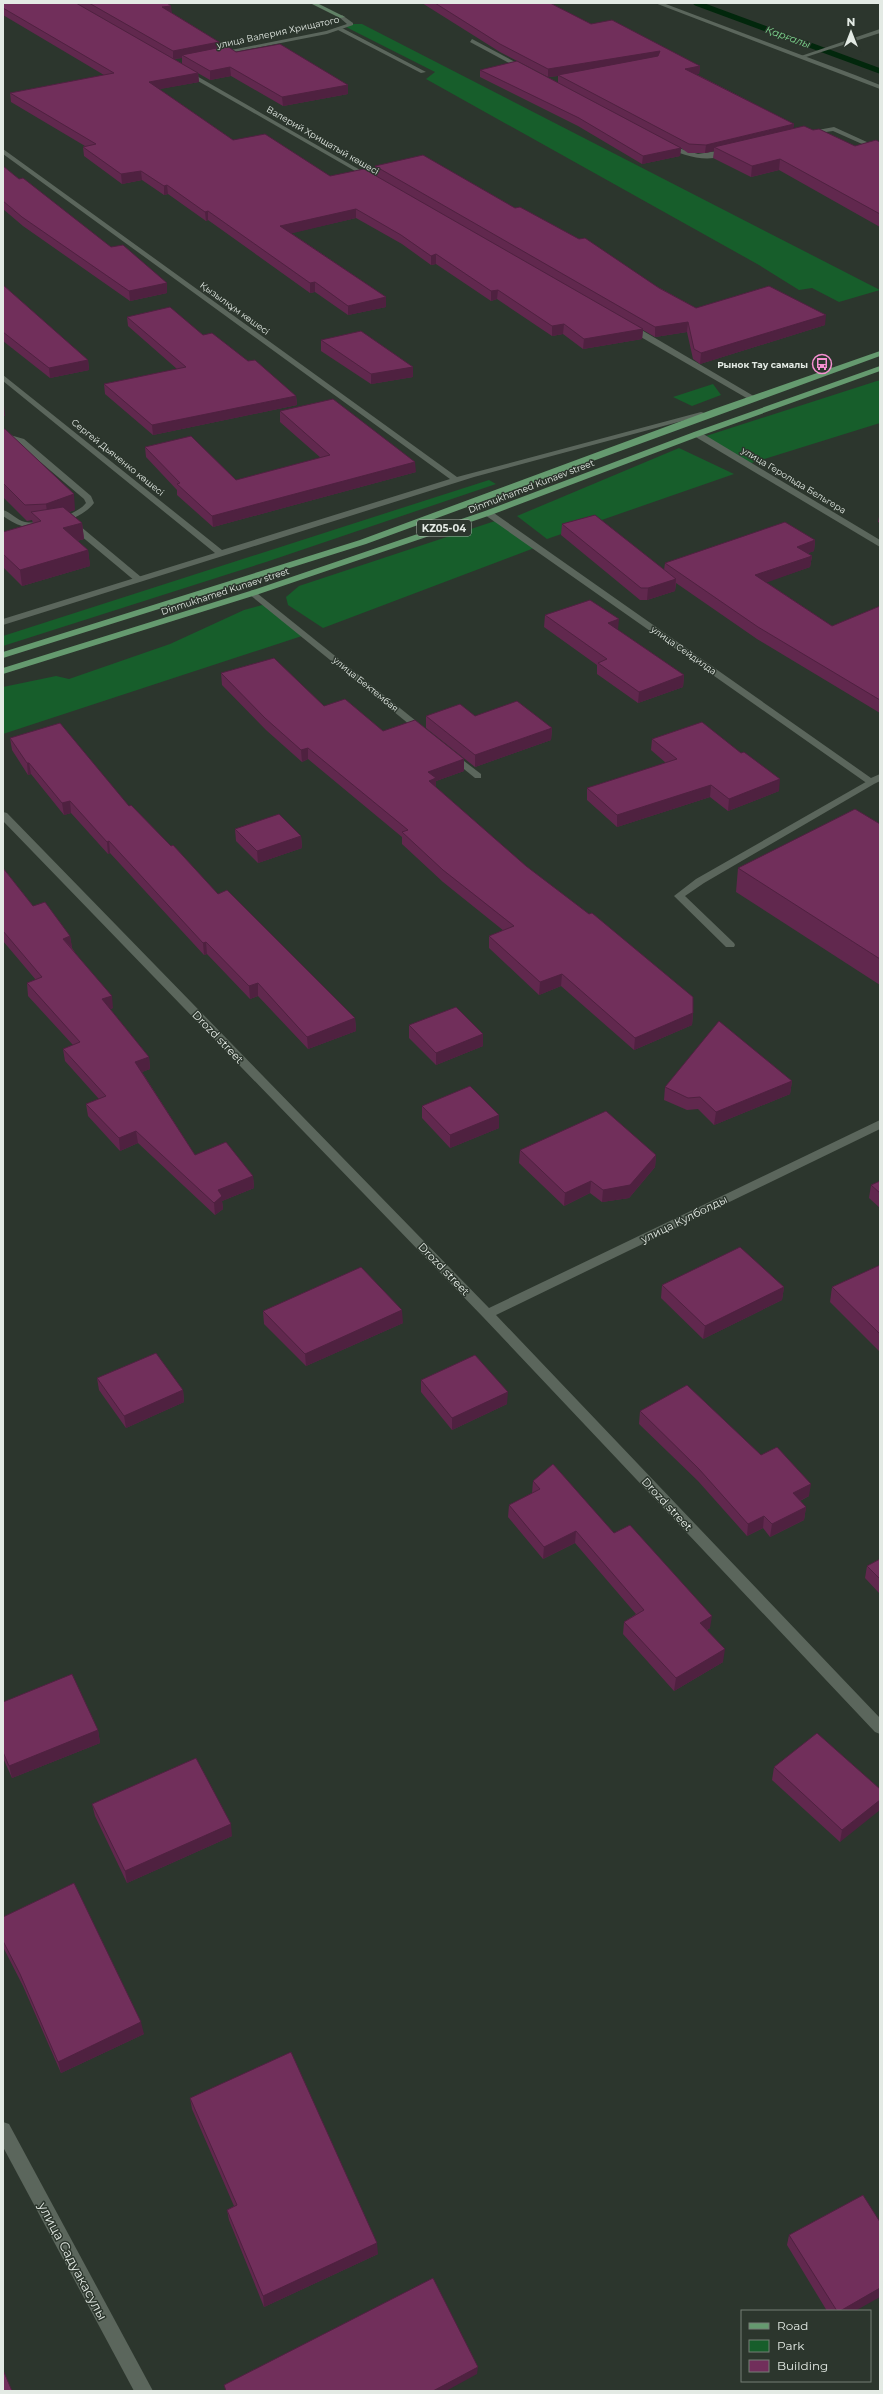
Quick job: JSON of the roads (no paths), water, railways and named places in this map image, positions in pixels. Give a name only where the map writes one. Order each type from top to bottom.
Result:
[{"type":"main road","name":"Dinmukhamed Kunaev street","points":[[3,655],[364,542],[717,411],[880,354]]},
{"type":"main road","name":"Dinmukhamed Kunaev street","points":[[3,671],[253,593],[488,513],[697,434],[880,368]]},
{"type":"street","points":[[313,3],[342,17]]},
{"type":"street","points":[[658,3],[706,22],[804,56],[880,87]]},
{"type":"street","name":"улица Валерия Хрищатого","points":[[210,55],[340,29],[351,24],[342,17]]},
{"type":"street","points":[[340,29],[423,72]]},
{"type":"street","points":[[804,56],[836,44],[880,31]]},
{"type":"street","points":[[472,42],[534,74]]},
{"type":"street","name":"Валерий Хрищатый көшесі","points":[[178,67],[378,182]]},
{"type":"street","points":[[795,135],[817,130],[834,129],[880,150]]},
{"type":"street","points":[[659,141],[687,156],[705,156],[735,149]]},
{"type":"street","name":"Қызылқұм көшесі","points":[[3,151],[456,480]]},
{"type":"street","points":[[619,321],[753,398]]},
{"type":"street","name":"Сергей Дьяченко көшесі","points":[[3,377],[220,553]]},
{"type":"street","points":[[3,622],[456,480],[717,411]]},
{"type":"street","name":"улица Герольда Бельгера","points":[[697,434],[880,544]]},
{"type":"street","points":[[3,435],[21,441],[88,498],[90,503],[88,507],[66,518],[24,524],[15,521],[3,512]]},
{"type":"street","name":"улица Сейдилда","points":[[488,513],[876,780]]},
{"type":"street","points":[[66,518],[138,579]]},
{"type":"street","name":"улица Бектембая","points":[[253,593],[429,736]]},
{"type":"street","points":[[441,746],[478,776]]},
{"type":"street","points":[[730,945],[679,896],[700,881],[876,780]]},
{"type":"street","name":"Drozd street","points":[[3,815],[487,1314],[880,1728]]},
{"type":"street","name":"улица Кулболды","points":[[487,1314],[880,1124]]},
{"type":"street","name":"улица Садуакасулы","points":[[3,2130],[144,2391]]},
{"type":"waterway","name":"Қарғалы","points":[[696,3],[880,71]]},
{"type":"place","name":"Рынок Тау самалы","points":[[822,364]]}]
